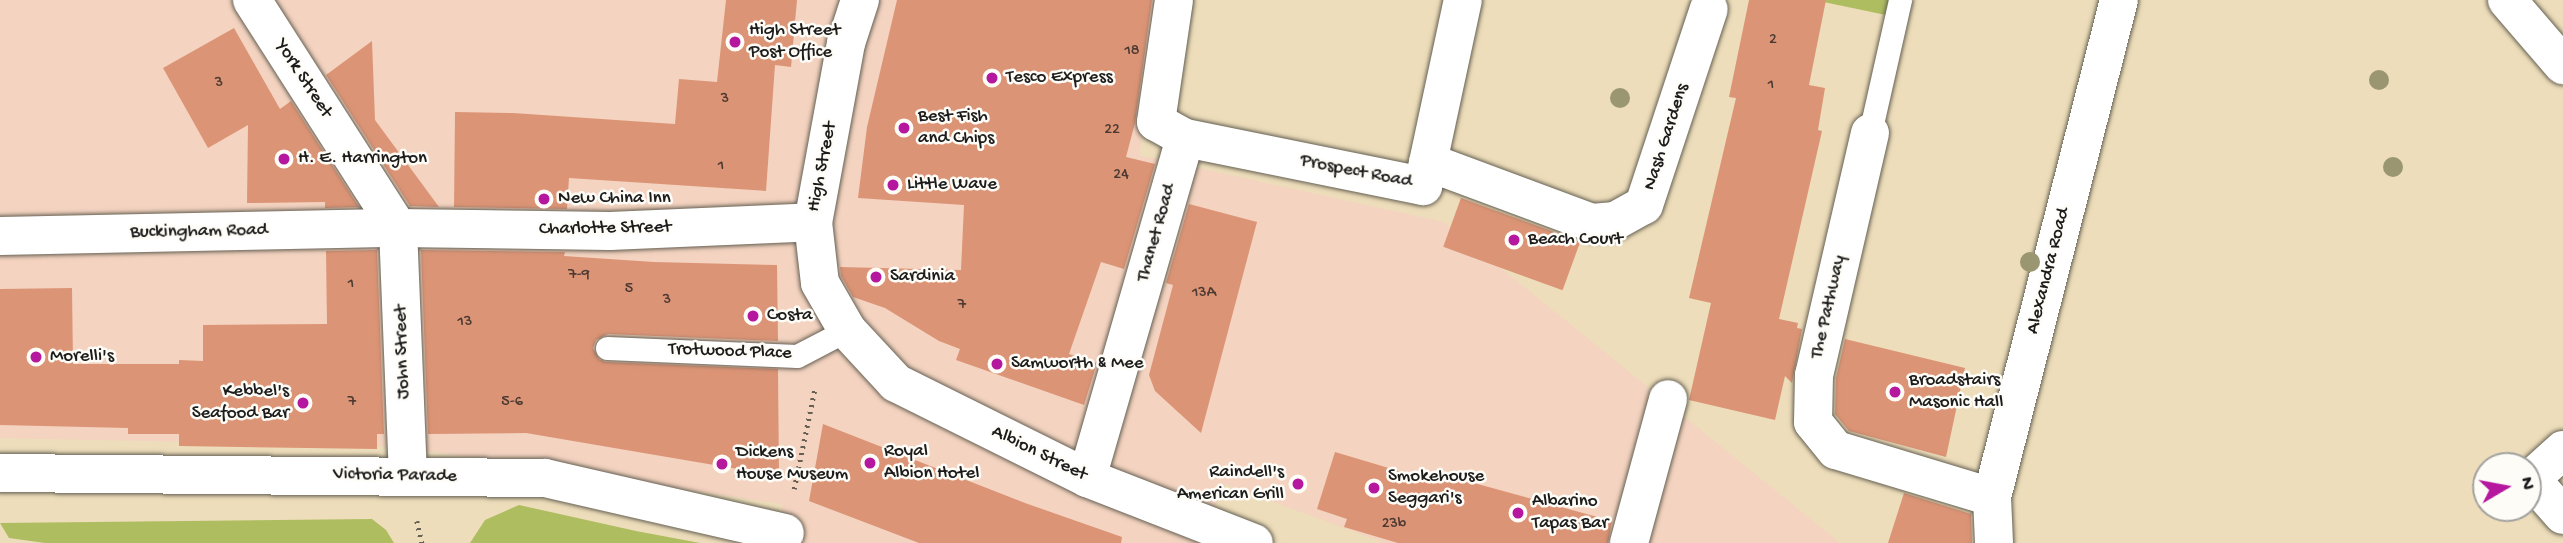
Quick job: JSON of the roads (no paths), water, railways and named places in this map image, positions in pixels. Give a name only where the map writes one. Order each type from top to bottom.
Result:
[{"type":"street","name":"York Street","points":[[252,0],[398,228]]},
{"type":"street","name":"High Street","points":[[847,330],[820,282],[813,222],[846,43],[860,0]]},
{"type":"street","points":[[1174,0],[1156,121],[1185,138]]},
{"type":"street","name":"Prospect Road","points":[[1185,138],[1423,186],[1464,0]]},
{"type":"street","name":"Alexandra Road","points":[[1994,543],[1992,497],[2119,0]]},
{"type":"street","points":[[2507,0],[2563,65]]},
{"type":"street","name":"Nash Gardens","points":[[1428,162],[1592,223],[1615,221],[1644,205],[1709,9]]},
{"type":"street","name":"The Pathway","points":[[1870,133],[1814,375],[1813,422],[1836,450],[1992,497]]},
{"type":"street","name":"Thanet Road","points":[[1087,478],[1185,138]]},
{"type":"street","name":"Charlotte Street","points":[[398,228],[610,231],[813,222]]},
{"type":"street","name":"Buckingham Road","points":[[0,236],[398,228]]},
{"type":"street","name":"John Street","points":[[398,228],[408,475]]},
{"type":"street","name":"Albion Street","points":[[847,330],[896,383],[1087,478],[1254,543]]},
{"type":"street","points":[[1629,543],[1668,399]]},
{"type":"street","points":[[2563,450],[2531,479],[2563,515]]},
{"type":"street","name":"Victoria Parade","points":[[0,473],[545,478],[785,533]]},
{"type":"lane","name":"The Pathway","points":[[1870,133],[1900,0]]},
{"type":"lane","name":"Trotwood Place","points":[[607,348],[797,356],[847,330]]},
{"type":"place","name":"High Street Post Office","points":[[735,42]]},
{"type":"place","name":"Tesco Express","points":[[992,78]]},
{"type":"place","name":"Best Fish and Chips","points":[[904,128]]},
{"type":"place","name":"H. E. Harrington","points":[[284,159]]},
{"type":"place","name":"Little Wave","points":[[893,185]]},
{"type":"place","name":"New China Inn","points":[[544,199]]},
{"type":"place","name":"Beach Court","points":[[1514,240]]},
{"type":"place","name":"Sardinia","points":[[876,277]]},
{"type":"place","name":"Costa","points":[[753,316]]},
{"type":"place","name":"Morelli's","points":[[36,357]]},
{"type":"place","name":"Samworth & Mee","points":[[997,364]]},
{"type":"place","name":"Broadstairs Masonic Hall","points":[[1895,392]]},
{"type":"place","name":"Kebbel's Seafood Bar","points":[[303,403]]},
{"type":"place","name":"Royal Albion Hotel","points":[[870,463]]},
{"type":"place","name":"Dickens House Museum","points":[[722,464]]},
{"type":"place","name":"Raindell's American Grill","points":[[1298,484]]},
{"type":"place","name":"Smokehouse Seggari's","points":[[1374,488]]},
{"type":"place","name":"Albarino Tapas Bar","points":[[1518,513]]}]
